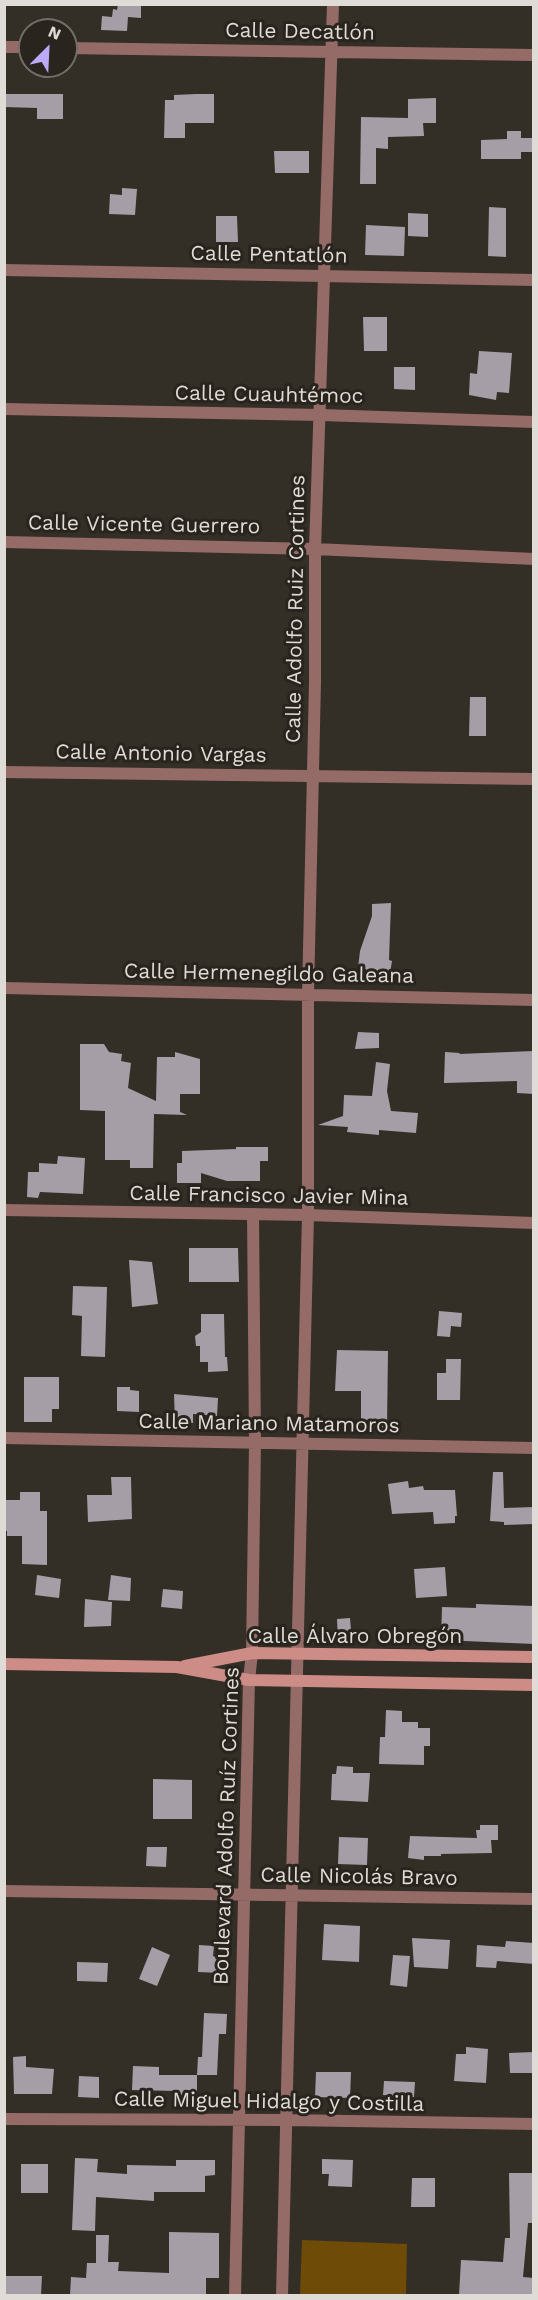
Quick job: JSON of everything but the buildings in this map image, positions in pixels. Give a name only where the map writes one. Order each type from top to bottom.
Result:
[{"type":"street","name":"Calle Adolfo Ruiz Cortines","points":[[299,1654],[308,1215],[308,994],[315,549],[333,4]]},
{"type":"street","name":"Calle Decatlón","points":[[78,48],[534,55]]},
{"type":"street","name":"Calle Pentatlón","points":[[4,270],[534,280]]},
{"type":"street","name":"Calle Cuauhtémoc","points":[[4,409],[534,422]]},
{"type":"street","name":"Calle Vicente Guerrero","points":[[4,542],[315,549],[534,559]]},
{"type":"street","name":"Calle Antonio Vargas","points":[[4,772],[534,779]]},
{"type":"street","name":"Calle Hermenegildo Galeana","points":[[4,988],[534,1000]]},
{"type":"street","name":"Calle Francisco Javier Mina","points":[[4,1210],[308,1215],[534,1223]]},
{"type":"street","name":"Boulevard Adolfo Ruíz Cortines","points":[[236,2295],[238,2120],[249,1680],[252,1653],[255,1443],[253,1214]]},
{"type":"street","name":"Calle Mariano Matamoros","points":[[4,1438],[534,1448]]},
{"type":"street","name":"Calle Álvaro Obregón","points":[[177,1667],[252,1653],[534,1657]]},
{"type":"street","points":[[282,2295],[299,1654]]},
{"type":"street","name":"Calle Álvaro Obregón","points":[[4,1664],[177,1667],[249,1680],[534,1685]]},
{"type":"street","name":"Calle Nicolás Bravo","points":[[4,1891],[534,1899]]},
{"type":"street","name":"Calle Miguel Hidalgo y Costilla","points":[[4,2119],[534,2124]]},
{"type":"shaded area","points":[[302,2240],[407,2244],[406,2295],[300,2295]]}]
